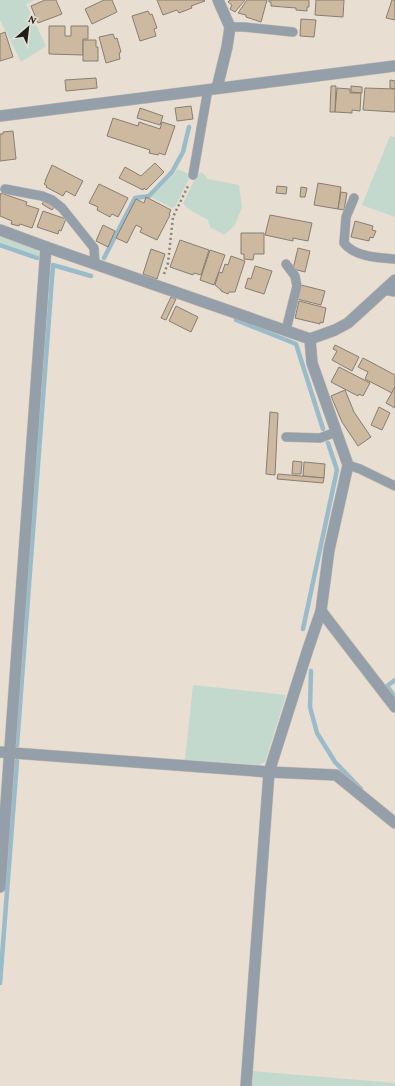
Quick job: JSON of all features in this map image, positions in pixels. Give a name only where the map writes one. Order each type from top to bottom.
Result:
[{"type":"street","points":[[212,89],[227,47],[230,27],[218,0]]},
{"type":"street","points":[[0,116],[395,66]]},
{"type":"street","points":[[0,230],[46,248],[95,263],[310,339],[335,330],[348,323],[395,280]]},
{"type":"street","points":[[0,887],[5,752],[46,248]]},
{"type":"street","points":[[246,1086],[269,772],[321,611],[329,550],[348,465],[312,363],[310,339]]},
{"type":"street","points":[[321,611],[395,707]]},
{"type":"street","points":[[5,752],[269,772],[336,775],[395,823]]},
{"type":"lane","points":[[230,27],[244,26],[293,32]]},
{"type":"lane","points":[[193,175],[212,89]]},
{"type":"lane","points":[[5,189],[42,196],[52,200],[62,208],[94,248],[95,263]]},
{"type":"lane","points":[[354,198],[346,217],[344,243],[348,249],[372,257],[395,259]]},
{"type":"lane","points":[[286,264],[295,276],[297,286],[286,330]]},
{"type":"lane","points":[[383,290],[395,292]]},
{"type":"lane","points":[[286,437],[320,438],[336,432]]},
{"type":"lane","points":[[348,465],[360,469],[395,486]]},
{"type":"path","points":[[160,286],[168,263],[173,217],[193,175]]},
{"type":"green space","points":[[0,0],[35,0],[26,4],[46,46],[21,62],[0,20]]},
{"type":"green space","points":[[390,136],[395,137],[395,217],[362,205]]},
{"type":"green space","points":[[177,169],[187,173],[190,176],[175,207],[172,208],[151,197],[175,173]]},
{"type":"green space","points":[[202,172],[208,179],[239,185],[242,207],[235,225],[224,235],[210,227],[208,220],[190,210],[183,204],[196,176]]},
{"type":"green space","points":[[0,236],[33,247],[39,252],[41,258],[0,243]]},
{"type":"green space","points":[[193,685],[286,695],[265,762],[259,765],[185,760]]},
{"type":"green space","points":[[252,1071],[395,1083],[395,1086],[251,1086]]},
{"type":"building","points":[[45,0],[56,0],[62,14],[38,23],[31,6]]},
{"type":"building","points":[[104,0],[112,0],[117,12],[92,24],[85,9]]},
{"type":"building","points":[[157,0],[205,1],[191,6],[192,8],[179,13],[177,10],[163,15]]},
{"type":"building","points":[[230,0],[245,0],[235,12],[230,9],[232,5],[228,2]]},
{"type":"building","points":[[247,0],[267,0],[261,22],[238,13]]},
{"type":"building","points":[[269,0],[309,0],[309,7],[307,7],[307,11],[296,10],[296,8],[271,6],[271,2],[269,2]]},
{"type":"building","points":[[316,0],[344,0],[343,17],[315,15]]},
{"type":"building","points":[[392,0],[395,0],[395,20],[386,18]]},
{"type":"building","points":[[148,11],[150,15],[152,14],[157,28],[154,29],[156,36],[140,41],[132,16]]},
{"type":"building","points":[[301,19],[316,20],[314,37],[300,36]]},
{"type":"building","points":[[49,26],[65,26],[65,36],[71,36],[71,26],[88,26],[88,39],[83,39],[83,55],[49,54]]},
{"type":"building","points":[[5,32],[13,57],[0,61],[0,34]]},
{"type":"building","points":[[113,34],[115,39],[117,38],[121,52],[119,53],[120,59],[106,63],[99,37]]},
{"type":"building","points":[[83,40],[96,40],[96,47],[98,47],[98,61],[83,61]]},
{"type":"building","points":[[96,78],[97,88],[66,91],[65,80]]},
{"type":"building","points":[[390,80],[395,81],[395,89],[390,88]]},
{"type":"building","points":[[331,86],[336,86],[335,112],[330,112]]},
{"type":"building","points":[[351,86],[362,87],[362,93],[351,92]]},
{"type":"building","points":[[337,88],[350,89],[350,93],[361,93],[360,111],[352,110],[352,113],[335,112]]},
{"type":"building","points":[[365,88],[395,89],[395,112],[363,110]]},
{"type":"building","points":[[191,106],[193,119],[177,121],[175,108]]},
{"type":"building","points":[[140,108],[163,116],[160,125],[137,118]]},
{"type":"building","points":[[113,118],[138,126],[139,122],[160,129],[162,122],[175,126],[165,155],[159,153],[158,155],[149,153],[150,150],[107,136]]},
{"type":"building","points":[[13,131],[16,159],[0,161],[0,134],[3,134],[3,132]]},
{"type":"building","points":[[155,163],[164,172],[146,190],[144,188],[143,190],[119,178],[125,167],[141,176]]},
{"type":"building","points":[[52,165],[83,181],[75,196],[66,191],[63,196],[46,187],[47,186],[44,184]]},
{"type":"building","points":[[318,183],[341,187],[338,209],[314,205]]},
{"type":"building","points":[[99,184],[128,198],[118,217],[112,214],[110,217],[97,210],[98,207],[89,203]]},
{"type":"building","points":[[277,186],[287,187],[286,194],[276,193]]},
{"type":"building","points":[[301,187],[307,188],[305,197],[300,197]]},
{"type":"building","points":[[341,192],[347,193],[344,210],[338,209]]},
{"type":"building","points":[[1,193],[27,202],[26,205],[39,209],[32,228],[20,224],[19,226],[11,224],[12,221],[0,216]]},
{"type":"building","points":[[146,197],[171,210],[170,215],[157,240],[140,232],[142,228],[136,225],[127,243],[116,238],[136,199],[144,203]]},
{"type":"building","points":[[44,201],[54,207],[52,210],[42,204]]},
{"type":"building","points":[[43,211],[66,219],[61,231],[59,230],[58,234],[37,227]]},
{"type":"building","points":[[270,215],[312,223],[308,241],[293,238],[293,241],[265,235]]},
{"type":"building","points":[[355,221],[373,226],[372,230],[376,231],[373,238],[370,237],[369,241],[351,237]]},
{"type":"building","points":[[103,225],[115,231],[108,247],[96,241]]},
{"type":"building","points":[[241,233],[264,233],[264,254],[254,254],[253,260],[244,259],[244,254],[241,254]]},
{"type":"building","points":[[180,240],[209,250],[201,275],[194,273],[193,275],[170,267]]},
{"type":"building","points":[[298,248],[310,251],[305,272],[293,269]]},
{"type":"building","points":[[151,249],[165,254],[157,279],[143,274]]},
{"type":"building","points":[[210,250],[225,255],[214,285],[200,280]]},
{"type":"building","points":[[231,256],[245,261],[235,292],[229,292],[228,294],[221,291],[215,285],[219,272],[222,273],[225,264],[228,265]]},
{"type":"building","points":[[255,266],[272,271],[264,294],[245,288],[248,278],[251,279]]},
{"type":"building","points":[[301,285],[325,291],[321,305],[297,299]]},
{"type":"building","points":[[171,297],[176,299],[166,320],[161,318]]},
{"type":"building","points":[[299,301],[326,308],[323,323],[320,322],[320,324],[295,318]]},
{"type":"building","points":[[176,306],[198,317],[191,332],[169,321]]},
{"type":"building","points":[[335,345],[359,357],[352,371],[332,360],[337,351],[333,349]]},
{"type":"building","points":[[363,358],[395,375],[395,386],[392,393],[365,379],[368,372],[358,367]]},
{"type":"building","points":[[339,367],[370,383],[363,396],[359,394],[358,396],[331,382]]},
{"type":"building","points":[[395,387],[395,408],[386,403]]},
{"type":"building","points":[[345,390],[354,412],[371,437],[358,446],[342,422],[331,396]]},
{"type":"building","points":[[379,407],[390,413],[382,430],[371,425]]},
{"type":"building","points":[[270,412],[278,413],[275,475],[266,474]]},
{"type":"building","points":[[293,461],[302,462],[301,474],[292,474]]},
{"type":"building","points":[[304,462],[325,464],[324,478],[303,476]]},
{"type":"building","points":[[278,474],[324,478],[323,483],[277,479]]},
{"type":"waterway","points":[[104,258],[135,198],[149,196],[172,172],[183,152],[189,127]]},
{"type":"waterway","points":[[0,245],[37,258]]},
{"type":"waterway","points":[[17,745],[53,265],[91,276]]},
{"type":"waterway","points":[[236,320],[296,344],[323,429]]},
{"type":"waterway","points":[[303,629],[337,470],[328,443]]},
{"type":"waterway","points":[[311,671],[310,707],[317,733],[335,762],[361,789]]},
{"type":"waterway","points":[[395,680],[387,686],[395,697]]},
{"type":"waterway","points":[[0,983],[17,761]]}]
